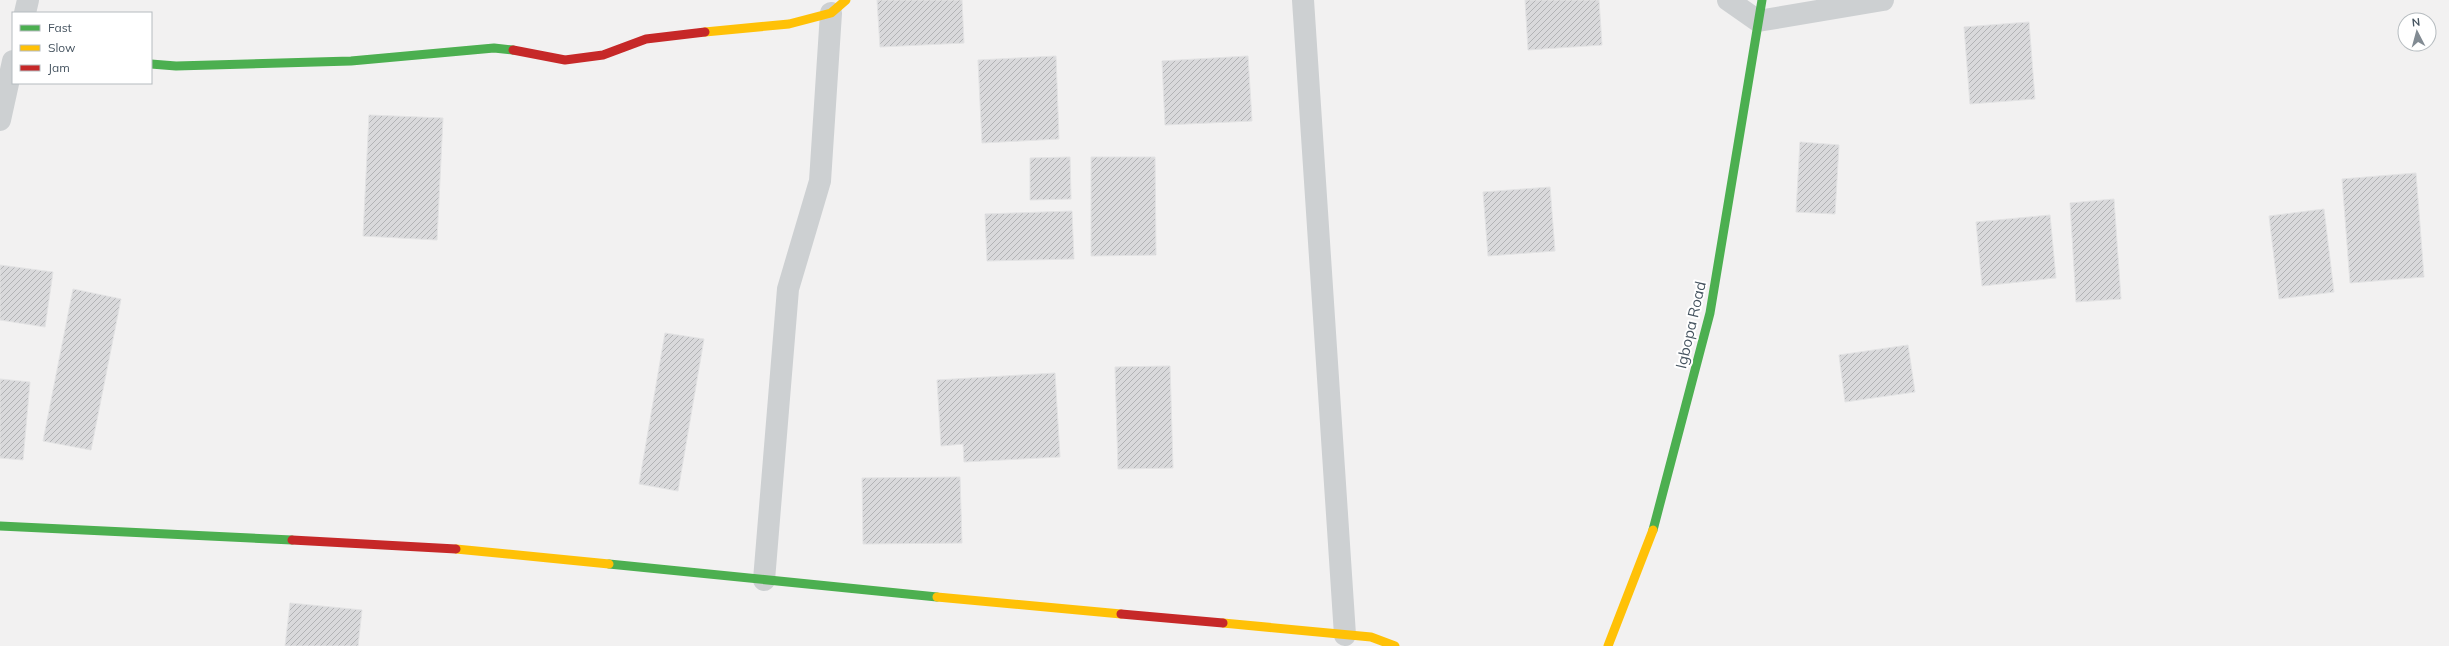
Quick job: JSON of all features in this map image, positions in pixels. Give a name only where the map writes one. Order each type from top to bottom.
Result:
[{"type":"street","points":[[25,12],[28,0]]},
{"type":"street","points":[[1303,0],[1346,635]]},
{"type":"street","points":[[1728,0],[1760,10],[1883,0]]},
{"type":"street","points":[[152,64],[176,66],[350,61],[494,48],[521,50],[565,60],[604,54],[646,39],[789,24],[839,6],[820,181],[788,289],[764,580]]},
{"type":"street","name":"Igbopa Road","points":[[1608,646],[1649,544],[1710,313],[1760,10]]},
{"type":"street","points":[[0,120],[12,66]]},
{"type":"street","points":[[0,526],[435,546],[764,580],[1371,637],[1395,646]]},
{"type":"building","points":[[877,0],[962,0],[964,43],[880,47]]},
{"type":"building","points":[[1525,0],[1599,0],[1602,45],[1528,50]]},
{"type":"building","points":[[2029,22],[2035,99],[1970,104],[1964,27]]},
{"type":"building","points":[[1056,56],[1059,139],[982,143],[978,60]]},
{"type":"building","points":[[1248,56],[1252,121],[1165,125],[1162,61]]},
{"type":"building","points":[[369,115],[443,118],[437,240],[363,236]]},
{"type":"building","points":[[1800,142],[1839,145],[1835,214],[1796,212]]},
{"type":"building","points":[[1070,157],[1071,199],[1030,200],[1030,158]]},
{"type":"building","points":[[1091,157],[1155,157],[1156,255],[1091,256]]},
{"type":"building","points":[[2416,173],[2424,277],[2350,283],[2342,179]]},
{"type":"building","points":[[1550,187],[1555,251],[1488,256],[1483,192]]},
{"type":"building","points":[[2114,199],[2121,299],[2076,302],[2070,203]]},
{"type":"building","points":[[2324,209],[2334,292],[2279,299],[2269,216]]},
{"type":"building","points":[[1072,211],[1074,259],[987,261],[985,214]]},
{"type":"building","points":[[2050,215],[2056,278],[1982,286],[1976,222]]},
{"type":"building","points":[[0,265],[53,272],[45,327],[0,320]]},
{"type":"building","points":[[73,289],[121,299],[91,450],[43,441]]},
{"type":"building","points":[[665,333],[704,339],[678,491],[639,484]]},
{"type":"building","points":[[1908,345],[1915,392],[1845,402],[1839,355]]},
{"type":"building","points":[[1170,366],[1173,468],[1118,469],[1115,367]]},
{"type":"building","points":[[1055,373],[1060,457],[964,462],[963,444],[941,446],[937,380]]},
{"type":"building","points":[[0,379],[30,382],[23,460],[0,458]]},
{"type":"building","points":[[960,477],[962,543],[863,544],[862,478]]},
{"type":"building","points":[[290,603],[362,610],[358,646],[285,646]]},
{"type":"traffic: fast","points":[[1653,530],[1710,313],[1762,0]]},
{"type":"traffic: fast","points":[[152,64],[176,66],[351,61],[494,48],[513,50]]},
{"type":"traffic: fast","points":[[0,526],[292,540]]},
{"type":"traffic: fast","points":[[609,564],[937,597]]},
{"type":"traffic: slow","points":[[705,32],[789,24],[831,13],[846,0]]},
{"type":"traffic: slow","points":[[1608,646],[1653,530]]},
{"type":"traffic: slow","points":[[456,549],[609,564]]},
{"type":"traffic: slow","points":[[937,597],[1121,614]]},
{"type":"traffic: slow","points":[[1223,623],[1371,637],[1395,646]]},
{"type":"traffic: jam","points":[[513,50],[565,60],[603,55],[646,39],[705,32]]},
{"type":"traffic: jam","points":[[292,540],[456,549]]},
{"type":"traffic: jam","points":[[1121,614],[1223,623]]}]
